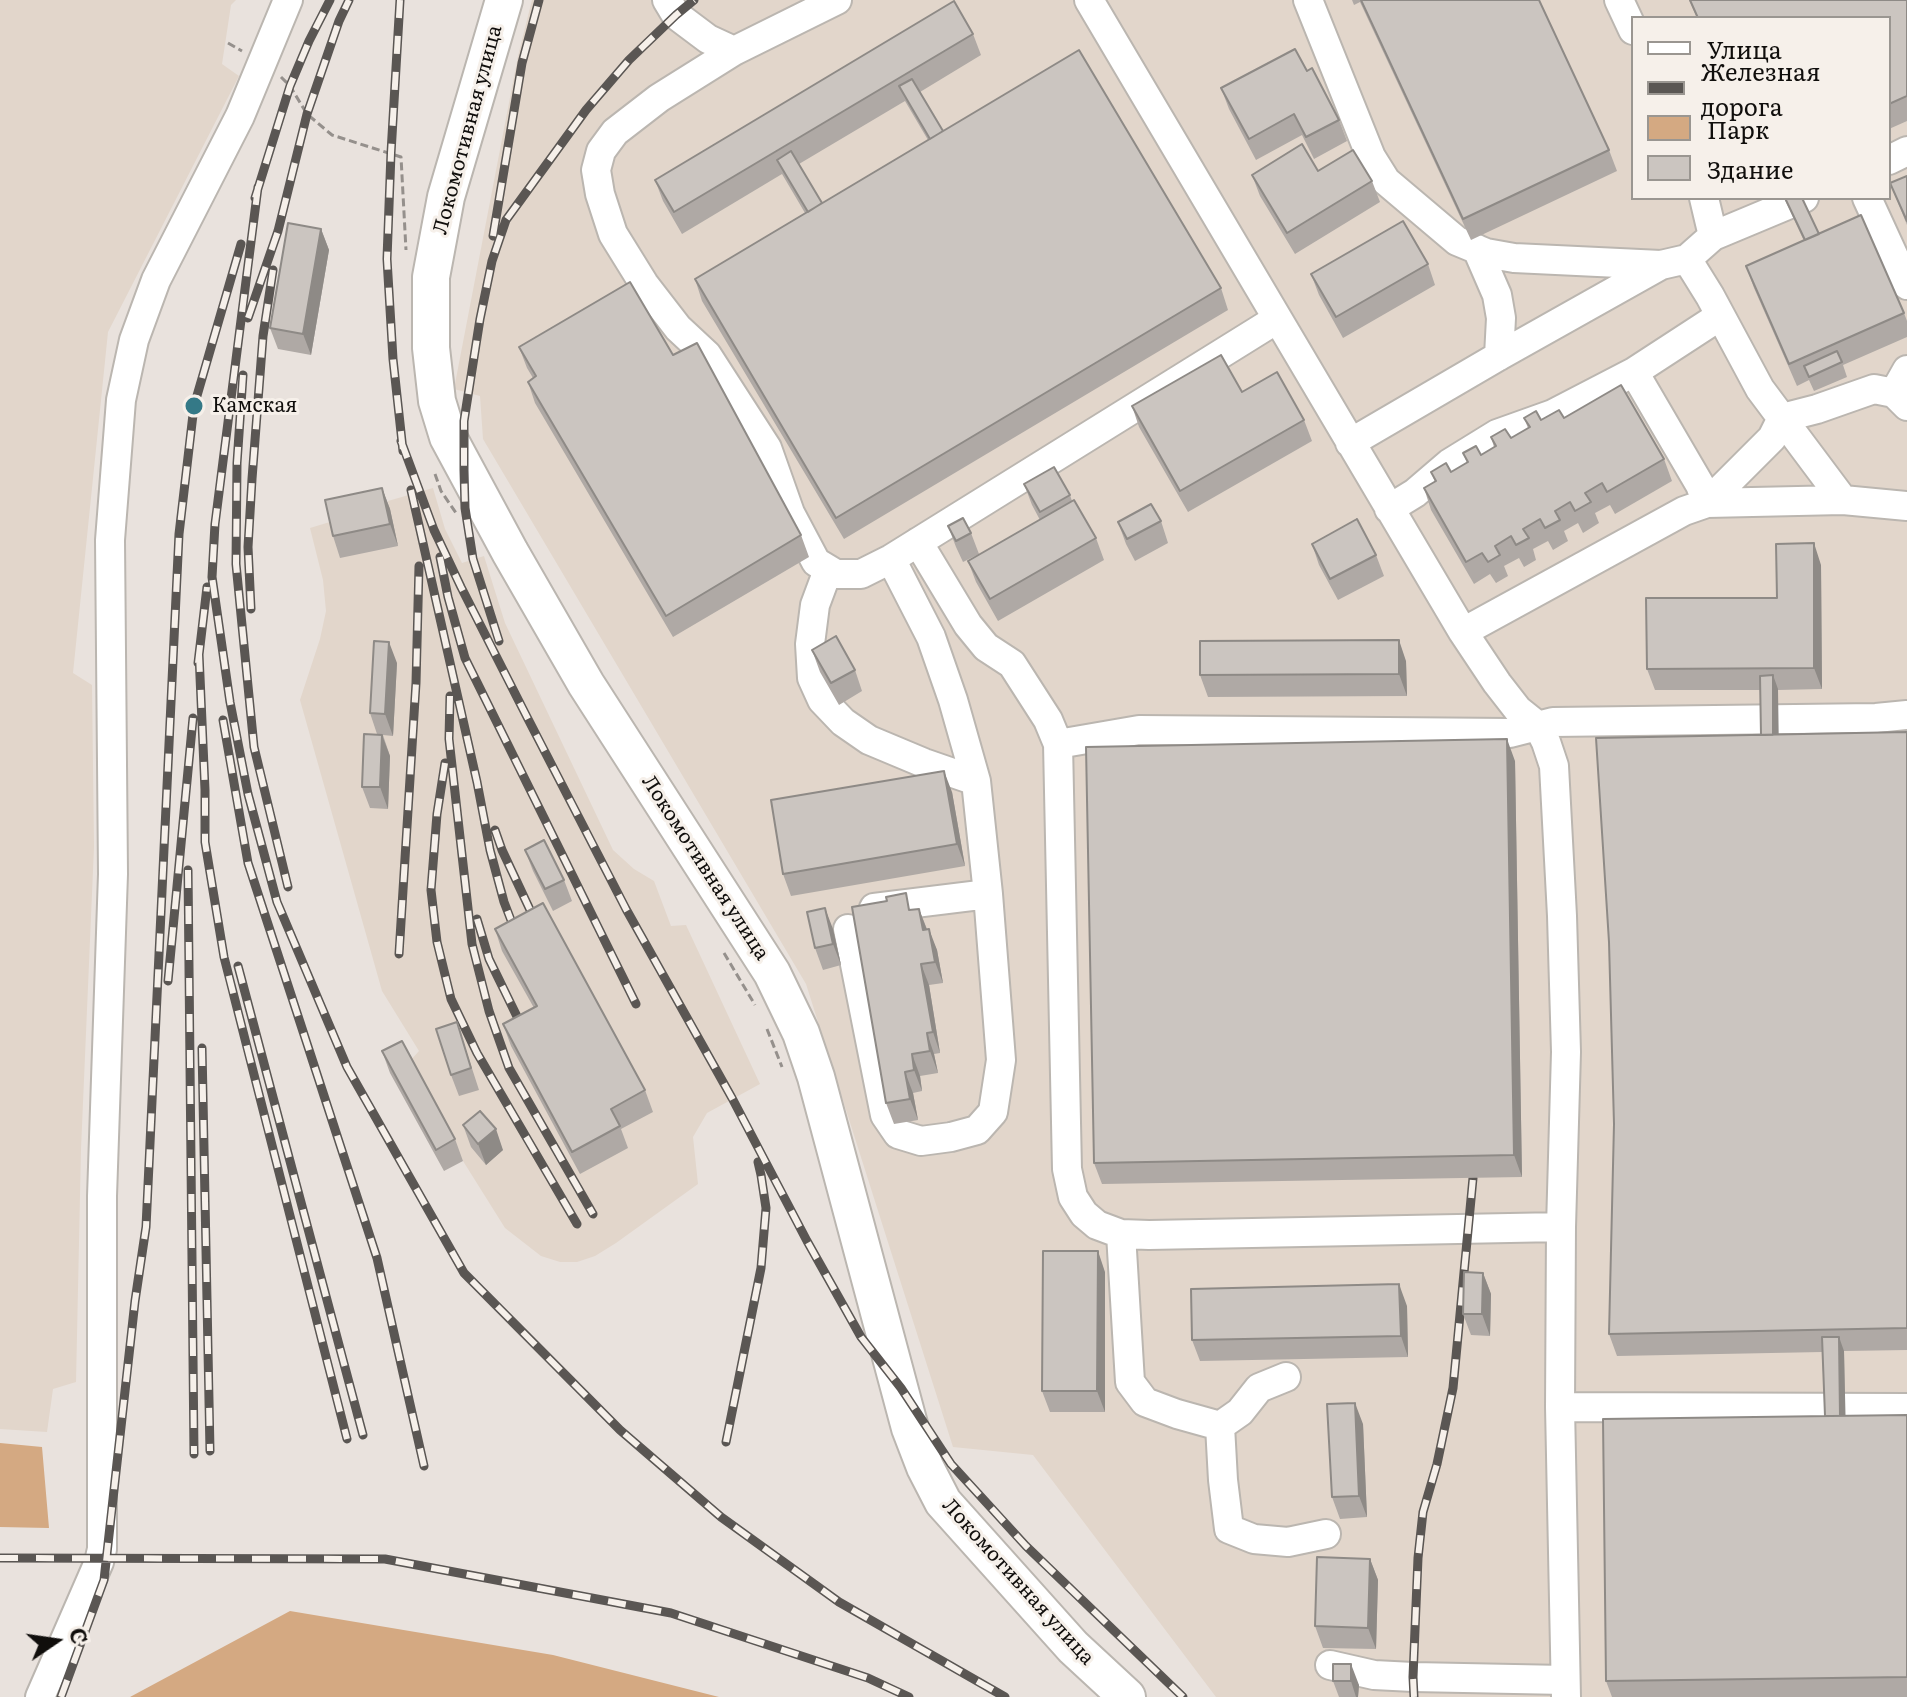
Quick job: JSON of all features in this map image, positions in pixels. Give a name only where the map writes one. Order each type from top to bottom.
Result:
[{"type":"main road","name":"Локомотивная улица","points":[[504,0],[446,197],[431,277],[431,348],[437,401],[448,437],[586,684],[772,973],[801,1033],[816,1077],[910,1428],[943,1502],[1073,1647],[1127,1697]]},
{"type":"street","points":[[40,1697],[102,1549],[102,1196],[113,874],[110,540],[121,400],[134,340],[156,280],[240,116],[288,0]]},
{"type":"street","points":[[667,0],[676,15],[708,39],[734,51]]},
{"type":"street","points":[[837,0],[734,51],[659,98],[615,132],[601,151],[596,170],[613,234],[644,284],[678,328],[707,355],[767,448],[790,513],[816,562],[836,574],[861,574],[891,559],[1277,319]]},
{"type":"street","points":[[1089,0],[1463,632],[1518,710],[1538,726],[1554,766],[1566,1052],[1560,1407],[1566,1688],[1374,1675],[1330,1665]]},
{"type":"street","points":[[1308,0],[1371,157],[1386,181],[1457,241],[1486,253],[1514,258],[1674,262],[1710,296],[1760,389],[1843,500]]},
{"type":"street","points":[[1619,0],[1631,26]]},
{"type":"street","points":[[1704,200],[1713,236]]},
{"type":"street","points":[[1350,443],[1499,356],[1674,262],[1713,236],[1799,200]]},
{"type":"street","points":[[1868,200],[1907,285]]},
{"type":"street","points":[[1477,249],[1497,295],[1501,318],[1499,356]]},
{"type":"street","points":[[1389,509],[1415,493],[1450,463],[1497,434],[1553,414],[1634,372],[1720,316]]},
{"type":"street","points":[[1634,372],[1700,485],[1707,503]]},
{"type":"street","points":[[1707,503],[1772,438],[1782,418],[1874,389],[1903,390]]},
{"type":"street","points":[[1463,632],[1684,511],[1707,503],[1843,500],[1907,506]]},
{"type":"street","points":[[918,542],[968,625],[986,647],[1012,664],[1048,720],[1058,744],[1067,1169],[1073,1197],[1084,1214],[1097,1225],[1121,1234],[1561,1227]]},
{"type":"street","points":[[891,559],[931,637],[976,781],[988,894],[1001,1060],[993,1112],[977,1130],[921,1141],[898,1134],[885,1115],[854,919],[988,894]]},
{"type":"street","points":[[828,570],[815,605],[810,644],[812,678],[822,700],[843,722],[869,740],[976,781]]},
{"type":"street","points":[[1058,744],[1139,730],[1510,733],[1553,722],[1907,715]]},
{"type":"street","points":[[1121,1234],[1130,1382],[1145,1402],[1220,1426]]},
{"type":"street","points":[[1220,1426],[1240,1412],[1259,1388],[1286,1377]]},
{"type":"street","points":[[1560,1407],[1907,1408]]},
{"type":"street","points":[[1220,1426],[1229,1529],[1254,1539],[1288,1542],[1326,1534]]},
{"type":"path","points":[[228,43],[274,69],[290,86],[307,114],[332,135],[401,157],[407,256]]},
{"type":"path","points":[[431,466],[441,491],[462,523]]},
{"type":"path","points":[[721,948],[761,1016]]},
{"type":"path","points":[[767,1030],[783,1071]]},
{"type":"shaded area","points":[[0,0],[236,0],[231,5],[222,64],[239,76],[108,332],[73,673],[92,685],[94,847],[81,1149],[76,1382],[53,1389],[47,1432],[0,1429]]},
{"type":"shaded area","points":[[532,0],[1907,0],[1907,1697],[1216,1697],[1033,1455],[953,1447],[806,984],[483,439],[480,396],[454,389],[518,56]]},
{"type":"shaded area","points":[[433,488],[445,529],[462,563],[484,556],[505,623],[613,850],[634,869],[654,881],[671,926],[686,925],[760,1084],[707,1113],[693,1137],[698,1184],[616,1243],[595,1256],[577,1262],[560,1262],[541,1256],[505,1228],[463,1161],[409,1062],[419,1051],[382,991],[300,700],[326,611],[323,580],[310,528],[389,509],[388,501]]},
{"type":"green space","points":[[0,1443],[42,1447],[49,1528],[0,1527]]},
{"type":"green space","points":[[290,1611],[553,1655],[719,1697],[130,1697]]},
{"type":"building","points":[[1361,0],[1539,0],[1609,150],[1463,219]]},
{"type":"building","points":[[1690,0],[1907,0],[1907,96],[1891,103],[1891,16],[1697,16]]},
{"type":"building","points":[[954,1],[973,34],[674,212],[655,180]]},
{"type":"building","points":[[1295,49],[1307,71],[1312,68],[1339,120],[1306,137],[1294,114],[1249,139],[1221,88]]},
{"type":"building","points":[[1079,50],[1221,288],[836,518],[695,279]]},
{"type":"building","points":[[912,79],[943,131],[930,139],[899,86]]},
{"type":"building","points":[[1302,144],[1318,171],[1353,150],[1372,181],[1287,233],[1252,175]]},
{"type":"building","points":[[791,151],[822,203],[808,212],[777,160]]},
{"type":"building","points":[[1907,176],[1907,221],[1891,185]]},
{"type":"building","points":[[1786,200],[1803,200],[1819,234],[1805,240]]},
{"type":"building","points":[[1861,215],[1904,313],[1789,364],[1746,266]]},
{"type":"building","points":[[1403,221],[1428,264],[1336,317],[1311,274]]},
{"type":"building","points":[[288,223],[321,229],[303,334],[270,328]]},
{"type":"building","points":[[630,282],[673,355],[697,343],[801,535],[666,616],[528,382],[536,376],[519,347]]},
{"type":"building","points":[[1837,351],[1842,362],[1809,377],[1804,366]]},
{"type":"building","points":[[1221,355],[1242,392],[1277,372],[1304,420],[1180,491],[1132,406]]},
{"type":"building","points":[[1621,385],[1664,459],[1607,492],[1602,483],[1585,493],[1591,502],[1575,511],[1570,502],[1555,511],[1560,520],[1545,528],[1540,519],[1523,529],[1529,538],[1516,545],[1511,536],[1495,546],[1500,555],[1488,562],[1482,553],[1466,562],[1424,488],[1436,481],[1431,472],[1446,463],[1451,472],[1468,462],[1463,453],[1476,446],[1481,455],[1496,446],[1491,437],[1505,429],[1511,438],[1530,427],[1524,418],[1536,411],[1541,420],[1559,410],[1564,418]]},
{"type":"building","points":[[1054,467],[1070,495],[1040,512],[1024,484]]},
{"type":"building","points":[[382,488],[390,524],[333,536],[325,500]]},
{"type":"building","points":[[1074,500],[1096,538],[990,599],[968,561]]},
{"type":"building","points":[[1151,504],[1161,521],[1127,539],[1118,522]]},
{"type":"building","points":[[963,518],[971,533],[956,541],[948,526]]},
{"type":"building","points":[[1357,519],[1376,555],[1330,579],[1312,544]]},
{"type":"building","points":[[1814,543],[1814,668],[1647,669],[1646,598],[1777,598],[1776,544]]},
{"type":"building","points":[[836,636],[855,670],[831,683],[812,650]]},
{"type":"building","points":[[1399,640],[1399,674],[1200,675],[1200,641]]},
{"type":"building","points":[[374,641],[389,642],[385,714],[370,713]]},
{"type":"building","points":[[1773,675],[1773,735],[1761,735],[1760,676]]},
{"type":"building","points":[[1907,732],[1907,1328],[1609,1334],[1614,1124],[1609,942],[1596,738]]},
{"type":"building","points":[[364,734],[382,735],[380,787],[362,787]]},
{"type":"building","points":[[1507,739],[1514,1155],[1094,1163],[1086,747]]},
{"type":"building","points":[[944,771],[957,844],[783,874],[771,800]]},
{"type":"building","points":[[544,840],[564,880],[545,889],[525,850]]},
{"type":"building","points":[[906,893],[909,910],[919,909],[923,930],[929,929],[935,962],[921,964],[933,1032],[927,1033],[930,1051],[912,1054],[914,1070],[905,1072],[910,1099],[886,1103],[852,907],[887,901],[886,897]]},
{"type":"building","points":[[543,903],[645,1090],[611,1109],[620,1126],[572,1152],[503,1024],[537,1006],[495,929]]},
{"type":"building","points":[[825,908],[833,944],[815,948],[807,912]]},
{"type":"building","points":[[457,1022],[471,1068],[451,1075],[436,1029]]},
{"type":"building","points":[[402,1041],[455,1139],[436,1150],[382,1051]]},
{"type":"building","points":[[480,1111],[496,1129],[478,1144],[463,1125]]},
{"type":"building","points":[[1043,1251],[1098,1251],[1097,1391],[1042,1391]]},
{"type":"building","points":[[1464,1272],[1483,1273],[1482,1314],[1463,1314]]},
{"type":"building","points":[[1399,1284],[1401,1336],[1192,1340],[1191,1289]]},
{"type":"building","points":[[1822,1337],[1839,1337],[1840,1416],[1825,1416]]},
{"type":"building","points":[[1355,1403],[1359,1496],[1332,1497],[1327,1404]]},
{"type":"building","points":[[1907,1415],[1907,1677],[1606,1681],[1603,1419]]},
{"type":"building","points":[[1317,1557],[1370,1559],[1368,1628],[1315,1626]]},
{"type":"building","points":[[1333,1664],[1351,1664],[1351,1681],[1333,1681]]},
{"type":"railway","points":[[255,198],[290,86],[330,0]]},
{"type":"railway","points":[[248,318],[278,231],[307,114],[349,0]]},
{"type":"railway","points":[[400,0],[387,259],[403,451]]},
{"type":"railway","points":[[493,236],[522,63],[539,0]]},
{"type":"railway","points":[[499,641],[473,559],[465,508],[464,470],[464,421],[492,261],[506,220],[586,110],[629,60],[694,0]]},
{"type":"railway","points":[[258,187],[215,524],[212,577],[230,702],[248,794],[277,902],[347,1067],[464,1273],[620,1430],[721,1517],[839,1602],[1005,1697]]},
{"type":"railway","points":[[61,1697],[104,1580],[146,1227],[179,534],[194,406],[241,244]]},
{"type":"railway","points":[[251,609],[248,547],[252,479],[263,336],[273,270]]},
{"type":"railway","points":[[243,375],[237,463],[236,564],[254,747],[288,887]]},
{"type":"railway","points":[[401,441],[434,530],[528,719],[626,909],[861,1337],[901,1388],[951,1464],[1026,1546],[1183,1697]]},
{"type":"railway","points":[[411,490],[490,850],[504,902],[519,941]]},
{"type":"railway","points":[[440,557],[465,658],[636,1004]]},
{"type":"railway","points":[[399,954],[416,683],[419,566]]},
{"type":"railway","points":[[198,663],[207,587]]},
{"type":"railway","points":[[199,654],[205,842],[224,957],[347,1439]]},
{"type":"railway","points":[[450,696],[449,739],[472,944],[489,1011],[509,1068],[593,1214]]},
{"type":"railway","points":[[168,981],[193,718]]},
{"type":"railway","points":[[223,720],[248,863],[377,1258],[424,1466]]},
{"type":"railway","points":[[445,763],[431,890],[437,942],[451,999],[477,1053],[577,1224]]},
{"type":"railway","points":[[495,830],[539,929]]},
{"type":"railway","points":[[188,870],[194,1454]]},
{"type":"railway","points":[[477,919],[489,959],[526,1035]]},
{"type":"railway","points":[[238,966],[363,1435]]},
{"type":"railway","points":[[202,1048],[210,1451]]},
{"type":"railway","points":[[726,1442],[761,1268],[766,1208],[758,1162]]},
{"type":"railway","points":[[1414,1697],[1418,1558],[1423,1512],[1453,1388],[1473,1178]]},
{"type":"railway","points":[[0,1558],[385,1559],[671,1613],[868,1678],[909,1697]]},
{"type":"place","name":"Камская","points":[[194,406]]}]
